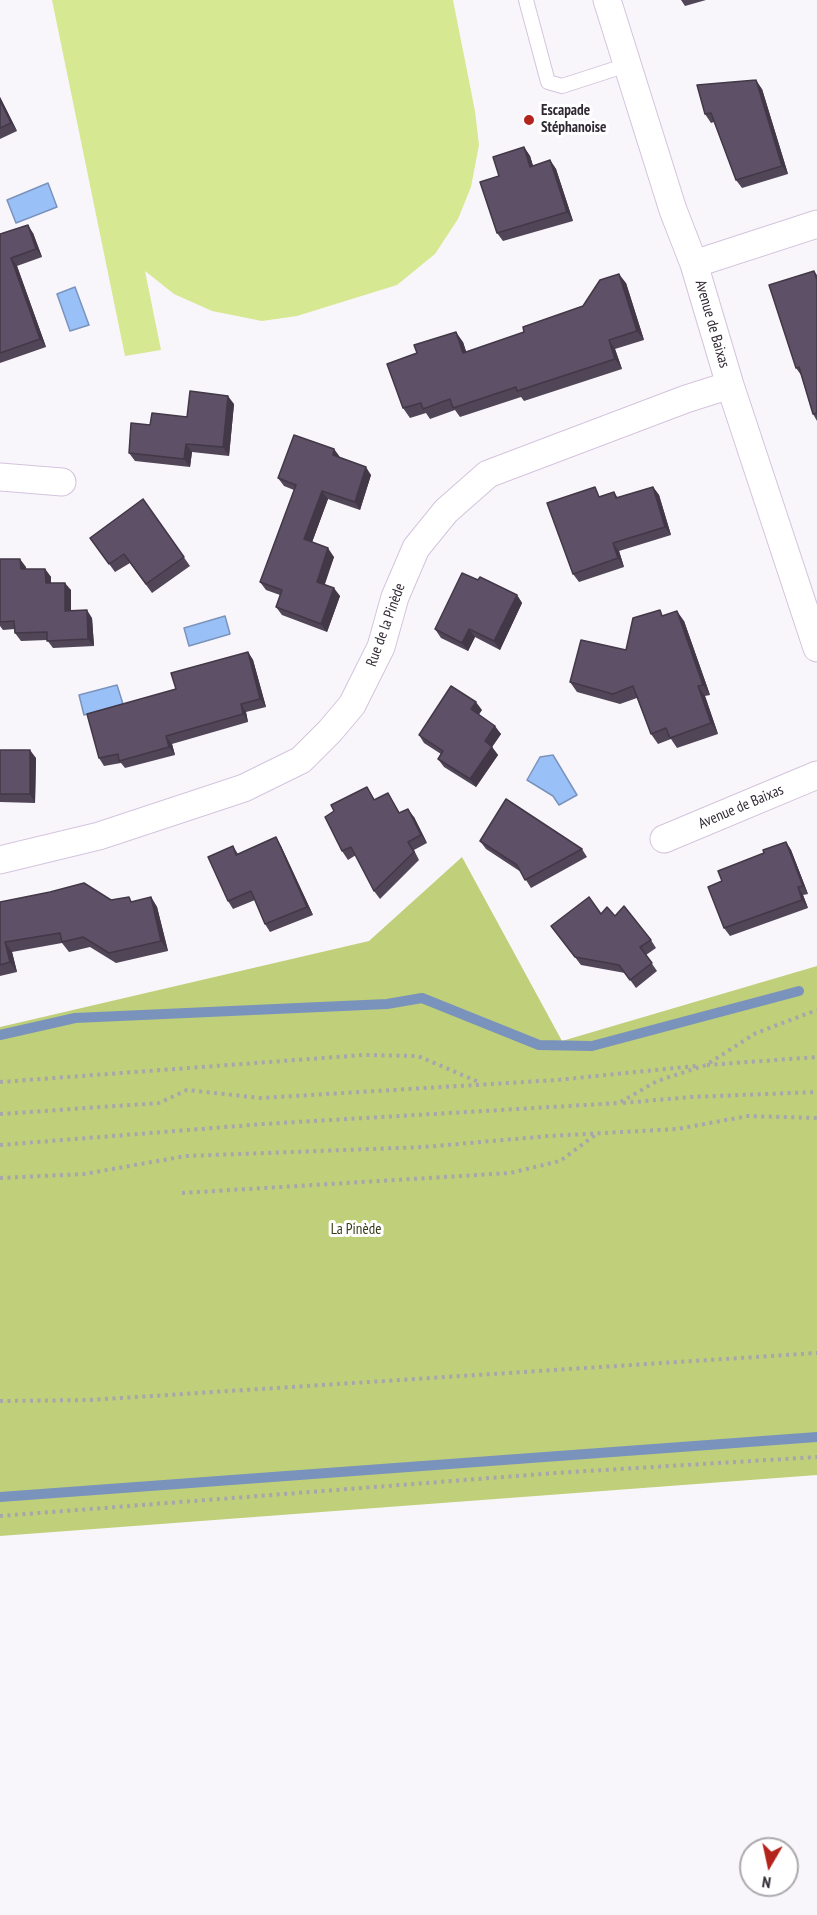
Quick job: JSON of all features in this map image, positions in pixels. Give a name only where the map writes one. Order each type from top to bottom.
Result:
[{"type":"street","name":"Avenue de Baixas","points":[[607,0],[673,210],[694,264],[730,385],[817,648]]},
{"type":"street","points":[[694,264],[817,224]]},
{"type":"street","name":"Rue de la Pinède","points":[[0,860],[99,836],[244,788],[301,760],[352,705],[381,647],[395,597],[416,548],[446,511],[488,474],[675,403],[730,385]]},
{"type":"street","points":[[0,477],[62,482]]},
{"type":"street","name":"Avenue de Baixas","points":[[664,839],[817,775]]},
{"type":"lane","points":[[526,0],[548,82],[562,86],[627,64]]},
{"type":"path","points":[[619,1103],[657,1081],[706,1065],[756,1033],[817,1010]]},
{"type":"path","points":[[0,1082],[363,1055],[418,1056],[482,1083]]},
{"type":"path","points":[[0,1114],[159,1103],[187,1090],[261,1098],[557,1080],[706,1065],[817,1057]]},
{"type":"path","points":[[0,1145],[263,1124],[691,1097],[817,1092]]},
{"type":"path","points":[[0,1178],[84,1174],[186,1156],[424,1147],[677,1129],[748,1116],[817,1118]]},
{"type":"path","points":[[182,1193],[510,1173],[560,1161],[599,1133]]},
{"type":"path","points":[[0,1401],[90,1400],[817,1353]]},
{"type":"path","points":[[0,1516],[555,1473],[817,1457]]},
{"type":"green space","points":[[52,0],[453,0],[475,111],[479,145],[471,187],[458,219],[435,254],[397,285],[297,316],[262,321],[212,311],[174,294],[145,271],[161,350],[125,356]]},
{"type":"green space","name":"La Pinède","points":[[462,857],[562,1041],[817,966],[817,1475],[0,1536],[0,1027],[369,941]]},
{"type":"water","points":[[48,183],[57,207],[16,223],[7,200]]},
{"type":"water","points":[[75,287],[89,325],[70,331],[57,294]]},
{"type":"water","points":[[225,616],[230,634],[189,646],[184,628]]},
{"type":"water","points":[[117,685],[123,704],[84,715],[79,695]]},
{"type":"water","points":[[553,755],[577,795],[559,805],[553,796],[527,780],[540,757]]},
{"type":"building","points":[[756,80],[782,166],[736,180],[711,113],[705,114],[697,85]]},
{"type":"building","points":[[0,100],[11,123],[0,128]]},
{"type":"building","points":[[524,147],[530,167],[550,160],[567,212],[497,233],[480,182],[499,176],[493,157]]},
{"type":"building","points":[[28,225],[36,249],[11,258],[40,339],[0,353],[0,234]]},
{"type":"building","points":[[814,271],[817,280],[817,413],[813,414],[799,367],[796,368],[769,285]]},
{"type":"building","points":[[619,274],[637,331],[609,340],[615,359],[517,391],[516,387],[453,408],[450,399],[423,409],[421,403],[403,408],[387,364],[417,353],[414,345],[456,332],[463,353],[524,332],[523,327],[583,306],[600,280]]},
{"type":"building","points":[[190,391],[228,396],[223,447],[186,444],[184,459],[129,453],[131,423],[150,425],[152,413],[187,417]]},
{"type":"building","points":[[294,435],[334,449],[333,455],[366,467],[355,502],[322,491],[304,539],[328,548],[317,582],[334,588],[321,624],[276,607],[282,590],[260,582],[296,485],[278,478]]},
{"type":"building","points":[[595,487],[599,497],[614,492],[616,498],[653,487],[665,527],[613,543],[618,558],[573,574],[547,503]]},
{"type":"building","points":[[143,499],[184,557],[146,584],[124,554],[109,564],[90,538]]},
{"type":"building","points":[[0,559],[20,559],[21,569],[45,569],[46,583],[65,583],[65,611],[87,610],[88,639],[47,641],[47,632],[15,633],[14,621],[0,622]]},
{"type":"building","points":[[462,573],[478,580],[480,577],[517,595],[494,641],[469,629],[462,643],[435,629]]},
{"type":"building","points":[[660,610],[662,616],[677,611],[703,685],[698,686],[711,723],[670,738],[666,728],[651,734],[633,686],[613,694],[570,682],[581,640],[626,650],[633,618]]},
{"type":"building","points":[[248,652],[260,699],[241,704],[243,714],[166,736],[169,747],[119,761],[118,754],[99,758],[87,714],[176,689],[171,673]]},
{"type":"building","points":[[451,686],[476,702],[471,709],[495,726],[485,741],[492,747],[470,779],[438,759],[443,751],[419,735]]},
{"type":"building","points":[[0,750],[30,750],[30,794],[0,794]]},
{"type":"building","points":[[367,787],[374,800],[388,793],[399,813],[408,809],[421,835],[408,842],[414,852],[374,891],[351,847],[342,851],[325,817],[334,811],[331,805]]},
{"type":"building","points":[[506,799],[582,849],[525,880],[517,865],[480,841]]},
{"type":"building","points":[[276,837],[307,907],[265,924],[251,891],[228,901],[208,857],[233,846],[236,855]]},
{"type":"building","points":[[786,842],[803,886],[798,887],[802,900],[724,928],[708,887],[722,881],[718,871]]},
{"type":"building","points":[[84,883],[111,900],[129,897],[131,902],[151,897],[161,941],[109,953],[83,937],[62,942],[60,933],[5,942],[10,962],[0,965],[0,902]]},
{"type":"building","points":[[589,897],[601,914],[607,907],[615,916],[624,906],[651,940],[640,947],[652,963],[630,980],[619,965],[575,957],[551,926]]},
{"type":"waterway","points":[[0,1035],[75,1018],[387,1004],[422,998],[539,1045],[592,1046],[799,991]]},
{"type":"waterway","points":[[0,1497],[817,1437]]},
{"type":"place","name":"Escapade Stéphanoise","points":[[529,120]]}]
